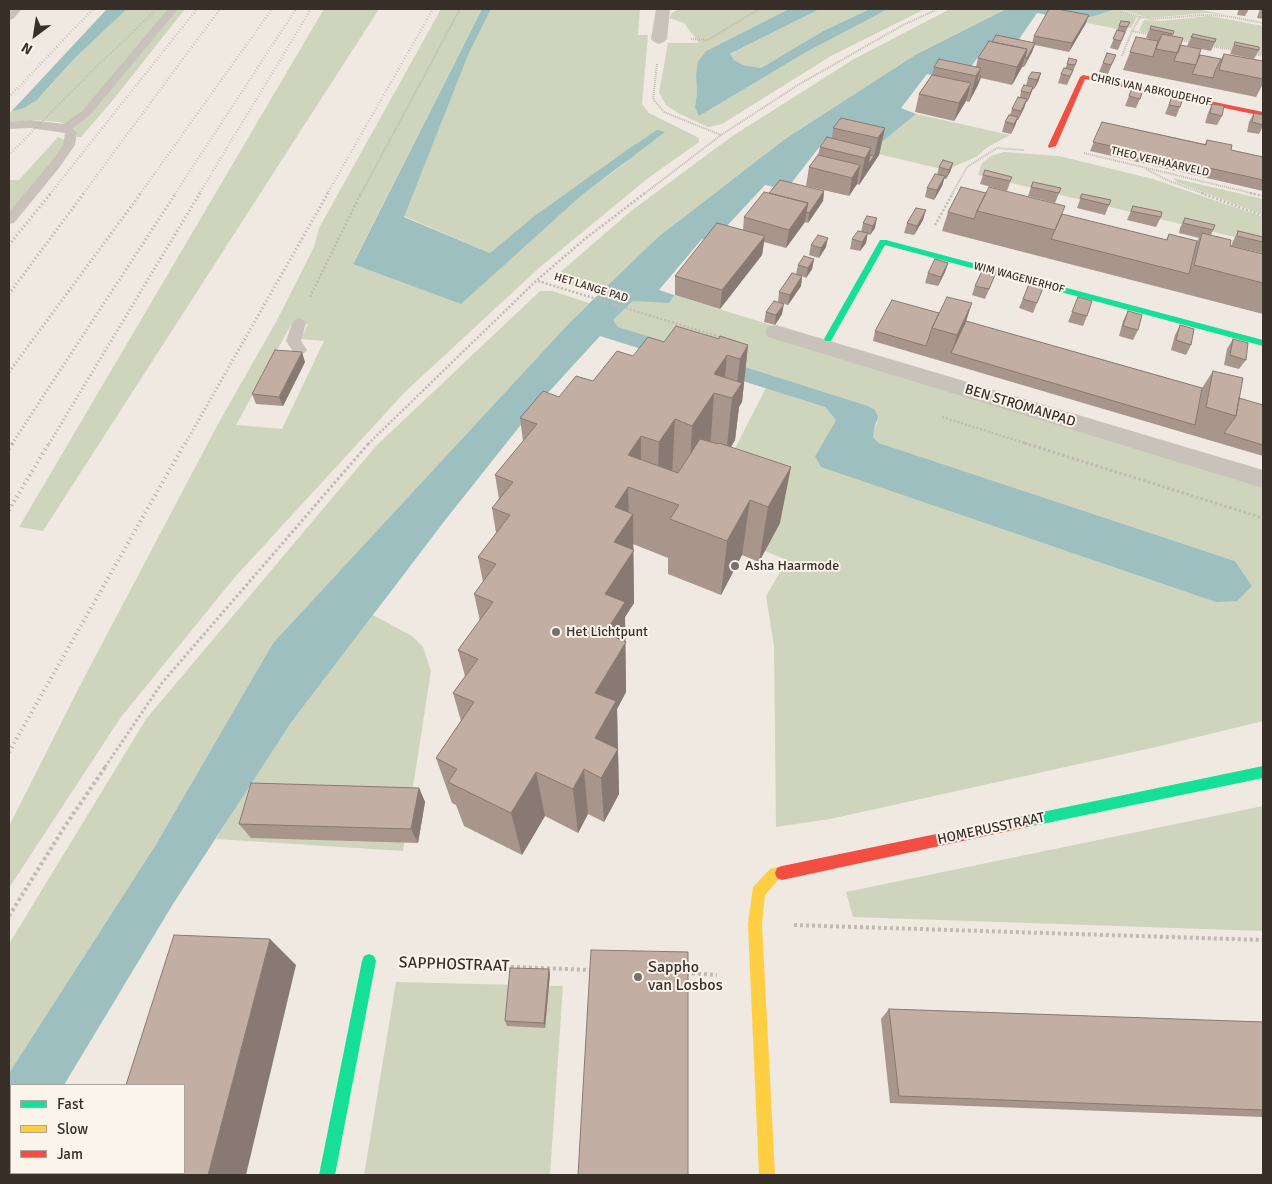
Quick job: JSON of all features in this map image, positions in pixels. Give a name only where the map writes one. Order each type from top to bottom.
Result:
[{"type":"street","points":[[659,39],[663,9]]},
{"type":"street","name":"CHRIS VAN ABKOUDEHOF","points":[[1052,146],[1083,77],[1263,114]]},
{"type":"street","name":"WIM WAGENERHOF","points":[[828,339],[883,242],[1263,343]]},
{"type":"street","name":"BEN STROMANPAD","points":[[776,332],[1263,479]]},
{"type":"street","name":"HOMERUSSTRAAT","points":[[767,1175],[755,924],[758,892],[775,874],[1263,772]]},
{"type":"street","points":[[327,1175],[369,962]]},
{"type":"lane","points":[[9,17],[17,9]]},
{"type":"lane","points":[[66,128],[86,112],[173,9]]},
{"type":"lane","points":[[9,125],[30,124],[66,128],[71,132],[69,145],[9,220]]},
{"type":"lane","points":[[299,323],[294,341],[299,350]]},
{"type":"path","points":[[299,323],[344,225],[460,9]]},
{"type":"path","points":[[722,135],[664,112],[653,99],[659,39],[708,40],[758,9]]},
{"type":"path","points":[[9,916],[65,826],[162,684],[358,454],[407,404],[537,280],[586,238],[722,135],[798,85],[904,25],[938,9]]},
{"type":"path","points":[[1117,9],[1152,19],[1203,15],[1226,16],[1263,23]]},
{"type":"path","points":[[1140,17],[1132,31],[1160,36]]},
{"type":"path","points":[[1170,38],[1198,44]]},
{"type":"path","points":[[1207,45],[1235,51]]},
{"type":"path","points":[[1254,54],[1263,56]]},
{"type":"path","points":[[921,252],[967,167],[998,148],[1042,150],[1052,146]]},
{"type":"path","name":"THEO VERHAARVELD","points":[[1052,146],[1263,196]]},
{"type":"path","points":[[1140,166],[1167,180],[1263,216]]},
{"type":"path","name":"HET LANGE PAD","points":[[537,280],[640,312]]},
{"type":"path","points":[[755,924],[1263,940]]},
{"type":"path","name":"SAPPHOSTRAAT","points":[[369,962],[598,970]]},
{"type":"path","points":[[678,973],[758,976]]},
{"type":"green space","points":[[127,9],[185,9],[113,100],[81,137],[77,137],[76,130],[71,126],[59,122],[34,120],[9,122],[9,112],[31,104],[44,93],[76,57]]},
{"type":"green space","points":[[324,9],[379,9],[43,531],[19,527]]},
{"type":"green space","points":[[441,9],[482,9],[353,263],[461,303],[582,195],[628,161],[533,217],[490,253],[404,216],[469,53],[491,9],[640,9],[638,35],[648,35],[642,104],[649,113],[699,138],[699,142],[647,179],[539,268],[405,392],[235,577],[121,717],[9,888],[9,826],[85,676],[218,424],[276,322],[314,247],[319,228]],"holes":[[[292,323],[308,324],[301,339],[324,341],[282,429],[236,425]]]},
{"type":"green space","points":[[679,9],[789,9],[706,51],[696,76],[697,92],[695,107],[888,9],[925,9],[831,56],[722,124],[708,127],[678,113],[666,105],[659,93],[668,43],[699,43],[684,23],[669,18],[672,13]]},
{"type":"green space","points":[[820,9],[870,9],[823,31],[761,68],[743,65],[729,55]]},
{"type":"green space","points":[[950,9],[1006,9],[915,55],[785,139],[658,237],[599,295],[560,281],[557,275],[631,211],[731,137],[854,59]]},
{"type":"green space","points":[[1114,9],[1137,17],[1131,28],[1124,27],[1122,30],[1078,21]]},
{"type":"green space","points":[[1120,9],[1196,9],[1227,15],[1206,13],[1149,18]]},
{"type":"green space","points":[[1210,16],[1263,26],[1263,55],[1139,30],[1144,20],[1160,21]]},
{"type":"green space","points":[[916,114],[1010,135],[988,147],[976,157],[953,167],[950,171],[870,152]]},
{"type":"green space","points":[[58,137],[64,140],[66,145],[9,214],[9,180],[19,180]]},
{"type":"green space","points":[[1004,152],[1059,156],[1153,179],[1263,217],[1263,244],[978,175],[982,163],[991,156]]},
{"type":"green space","points":[[1173,178],[1263,199],[1263,215],[1177,182]]},
{"type":"green space","points":[[540,291],[552,291],[589,303],[273,643],[155,846],[9,1073],[9,944],[146,719],[376,446]]},
{"type":"green space","points":[[674,295],[774,326],[768,335],[1263,487],[1263,721],[1156,747],[830,819],[776,827],[774,646],[766,596],[787,560],[760,549],[714,489],[766,388],[825,407],[836,420],[815,456],[1252,586],[1235,561],[879,443],[873,437],[874,429],[878,422],[617,327],[613,320],[633,301]]},
{"type":"green space","points":[[373,615],[412,636],[423,647],[431,671],[403,851],[216,839],[252,780],[290,724]]},
{"type":"green space","points":[[1263,806],[1263,931],[853,917],[846,892]]},
{"type":"green space","points":[[396,982],[563,986],[550,1175],[364,1175]]},
{"type":"water","points":[[100,9],[127,9],[76,57],[37,100],[24,108],[9,112],[9,98]]},
{"type":"water","points":[[482,9],[491,9],[469,53],[404,217],[490,253],[533,217],[627,150],[657,130],[665,132],[582,195],[461,304],[353,264]]},
{"type":"water","points":[[789,9],[820,9],[730,54],[734,60],[743,65],[761,68],[823,31],[870,9],[888,9],[806,52],[699,116],[695,107],[697,92],[696,76],[698,62],[706,51]]},
{"type":"water","points":[[1006,9],[1116,9],[1078,21],[1037,13],[1013,48],[989,43],[960,81],[927,74],[901,108],[916,114],[870,152],[824,141],[786,190],[765,185],[712,242],[702,239],[659,290],[674,295],[669,303],[633,301],[613,320],[618,327],[868,406],[875,410],[878,417],[873,437],[879,443],[1235,561],[1252,586],[1237,601],[1216,602],[821,467],[815,456],[836,420],[825,407],[600,336],[535,407],[446,519],[290,724],[173,904],[65,1084],[10,1084],[11,1174],[9,1175],[9,1073],[155,846],[273,643],[571,321],[658,237],[785,139],[915,55]]},
{"type":"pier","points":[[96,9],[107,9],[9,114],[9,96],[19,90]]},
{"type":"building","points":[[1049,9],[1089,15],[1072,43],[1034,36]]},
{"type":"building","points":[[1121,21],[1130,22],[1127,27],[1119,26]]},
{"type":"building","points":[[1151,26],[1174,31],[1173,34],[1150,29]]},
{"type":"building","points":[[1117,30],[1125,32],[1121,41],[1113,39]]},
{"type":"building","points":[[1162,34],[1183,38],[1178,53],[1156,49]]},
{"type":"building","points":[[1193,34],[1216,39],[1215,42],[1191,37]]},
{"type":"building","points":[[996,35],[1035,43],[1027,58],[1025,58],[1027,49],[992,42]]},
{"type":"building","points":[[1136,37],[1158,41],[1153,57],[1130,52]]},
{"type":"building","points":[[989,41],[1027,49],[1017,67],[978,58]]},
{"type":"building","points":[[1235,42],[1259,47],[1259,50],[1234,45]]},
{"type":"building","points":[[1180,45],[1201,49],[1196,65],[1174,61]]},
{"type":"building","points":[[1107,53],[1116,55],[1111,65],[1103,63]]},
{"type":"building","points":[[1224,54],[1263,61],[1263,79],[1219,70]]},
{"type":"building","points":[[1200,55],[1221,59],[1213,78],[1192,74]]},
{"type":"building","points":[[1069,58],[1077,60],[1075,65],[1067,64]]},
{"type":"building","points":[[939,59],[981,68],[976,76],[934,67]]},
{"type":"building","points":[[1064,68],[1073,70],[1070,76],[1061,74]]},
{"type":"building","points":[[1032,72],[1041,73],[1037,80],[1028,78]]},
{"type":"building","points":[[932,75],[971,83],[959,103],[919,94]]},
{"type":"building","points":[[1024,85],[1033,87],[1030,93],[1021,91]]},
{"type":"building","points":[[1132,88],[1143,90],[1140,99],[1129,96]]},
{"type":"building","points":[[1172,96],[1183,98],[1180,107],[1169,105]]},
{"type":"building","points":[[1018,97],[1027,99],[1021,111],[1012,109]]},
{"type":"building","points":[[1212,104],[1224,106],[1222,116],[1210,113]]},
{"type":"building","points":[[1254,113],[1263,115],[1263,125],[1252,122]]},
{"type":"building","points":[[1009,115],[1018,117],[1014,124],[1005,122]]},
{"type":"building","points":[[841,118],[885,128],[878,138],[833,128]]},
{"type":"building","points":[[1102,122],[1206,145],[1207,140],[1232,145],[1231,150],[1263,157],[1263,180],[1093,142]]},
{"type":"building","points":[[827,137],[871,148],[865,158],[820,147]]},
{"type":"building","points":[[818,155],[860,165],[852,178],[809,167]]},
{"type":"building","points":[[870,155],[874,156],[868,165]]},
{"type":"building","points":[[943,160],[953,163],[949,170],[939,167]]},
{"type":"building","points":[[985,170],[1012,177],[1010,181],[983,175]]},
{"type":"building","points":[[935,174],[945,176],[937,190],[927,188]]},
{"type":"building","points":[[780,180],[824,191],[809,213],[806,212],[808,203],[769,193]]},
{"type":"building","points":[[1033,182],[1061,188],[1059,193],[1031,187]]},
{"type":"building","points":[[961,187],[986,193],[974,219],[948,212]]},
{"type":"building","points":[[989,187],[1065,206],[1055,230],[977,211]]},
{"type":"building","points":[[764,192],[808,203],[789,230],[744,217]]},
{"type":"building","points":[[1082,194],[1111,200],[1109,205],[1080,198]]},
{"type":"building","points":[[1133,206],[1162,212],[1161,217],[1131,211]]},
{"type":"building","points":[[916,208],[926,210],[917,226],[907,223]]},
{"type":"building","points":[[1062,214],[1167,240],[1169,234],[1197,241],[1189,274],[1051,239]]},
{"type":"building","points":[[867,216],[877,218],[873,226],[863,223]]},
{"type":"building","points":[[1185,218],[1215,225],[1213,230],[1183,223]]},
{"type":"building","points":[[717,223],[765,236],[722,290],[675,276]]},
{"type":"building","points":[[858,231],[868,233],[862,242],[852,239]]},
{"type":"building","points":[[1238,231],[1263,237],[1263,242],[1237,236]]},
{"type":"building","points":[[1202,233],[1231,240],[1230,246],[1263,254],[1263,283],[1194,265]]},
{"type":"building","points":[[818,235],[828,238],[821,248],[811,245]]},
{"type":"building","points":[[804,256],[814,259],[808,268],[798,265]]},
{"type":"building","points":[[935,259],[948,263],[941,277],[928,273]]},
{"type":"building","points":[[982,271],[995,275],[989,289],[975,286]]},
{"type":"building","points":[[792,273],[802,276],[790,295],[779,292]]},
{"type":"building","points":[[1029,284],[1043,288],[1037,303],[1023,299]]},
{"type":"building","points":[[947,297],[972,303],[957,335],[932,328]]},
{"type":"building","points":[[1078,297],[1092,301],[1087,316],[1072,312]]},
{"type":"building","points":[[892,300],[939,313],[926,346],[875,331]]},
{"type":"building","points":[[774,301],[784,304],[776,315],[766,312]]},
{"type":"building","points":[[1128,311],[1142,315],[1138,330],[1123,326]]},
{"type":"building","points":[[966,321],[1202,388],[1195,425],[951,353]]},
{"type":"building","points":[[1180,325],[1194,329],[1191,345],[1176,340]]},
{"type":"building","name":"Het Lichtpunt","points":[[676,326],[719,339],[720,336],[748,345],[740,359],[727,355],[714,374],[742,383],[732,398],[714,393],[692,426],[675,419],[659,442],[641,436],[628,455],[678,473],[700,439],[719,443],[791,467],[768,507],[750,500],[727,541],[670,519],[679,505],[628,487],[615,507],[633,514],[614,542],[634,550],[605,594],[625,602],[605,633],[626,642],[595,693],[616,701],[595,738],[618,749],[601,778],[584,769],[573,789],[536,772],[511,813],[448,782],[457,769],[436,758],[474,702],[453,693],[478,659],[458,650],[493,602],[474,594],[496,564],[478,557],[510,515],[492,508],[513,482],[495,475],[537,424],[520,418],[543,391],[559,397],[576,376],[593,381],[617,351],[633,356],[648,337],[664,342]]},
{"type":"building","points":[[1233,339],[1248,343],[1246,360],[1230,355]]},
{"type":"building","points":[[275,350],[302,352],[279,397],[252,394]]},
{"type":"building","points":[[1213,371],[1243,378],[1236,416],[1206,407]]},
{"type":"building","points":[[1239,398],[1263,405],[1263,445],[1224,433],[1236,416]]},
{"type":"building","points":[[251,783],[419,788],[411,829],[239,824]]},
{"type":"building","points":[[174,935],[270,939],[208,1175],[98,1175],[185,1174],[185,1084],[126,1084]]},
{"type":"building","points":[[591,950],[688,952],[688,1175],[578,1175]]},
{"type":"building","points":[[510,968],[549,969],[544,1023],[505,1021]]},
{"type":"building","points":[[889,1009],[1263,1022],[1263,1110],[899,1096]]},
{"type":"railway","points":[[9,97],[93,9]]},
{"type":"railway","points":[[9,155],[95,68],[157,9]]},
{"type":"railway","points":[[50,194],[197,9]]},
{"type":"railway","points":[[83,194],[220,9]]},
{"type":"railway","points":[[140,194],[272,9]]},
{"type":"railway","points":[[175,194],[296,9]]},
{"type":"railway","points":[[199,194],[311,9]]},
{"type":"railway","points":[[327,194],[433,9]]},
{"type":"railway","points":[[9,245],[51,193]]},
{"type":"railway","points":[[9,294],[84,193]]},
{"type":"railway","points":[[9,372],[141,193]]},
{"type":"railway","points":[[12,444],[176,193]]},
{"type":"railway","points":[[49,444],[200,193]]},
{"type":"railway","points":[[185,444],[328,193]]},
{"type":"railway","points":[[9,449],[13,443]]},
{"type":"railway","points":[[9,510],[49,443]]},
{"type":"railway","points":[[9,752],[185,443]]},
{"type":"traffic: fast","points":[[828,339],[883,242],[1263,343]]},
{"type":"traffic: fast","points":[[1023,822],[1263,772]]},
{"type":"traffic: fast","points":[[327,1175],[369,961]]},
{"type":"traffic: slow","points":[[767,1175],[755,924],[758,892],[775,874],[782,873]]},
{"type":"traffic: jam","points":[[1052,146],[1083,77],[1263,114]]},
{"type":"traffic: jam","points":[[782,873],[1023,822]]},
{"type":"place","name":"Asha Haarmode","points":[[735,566]]},
{"type":"place","name":"Het Lichtpunt","points":[[556,632]]},
{"type":"place","name":"Sappho van Losbos","points":[[638,977]]}]
